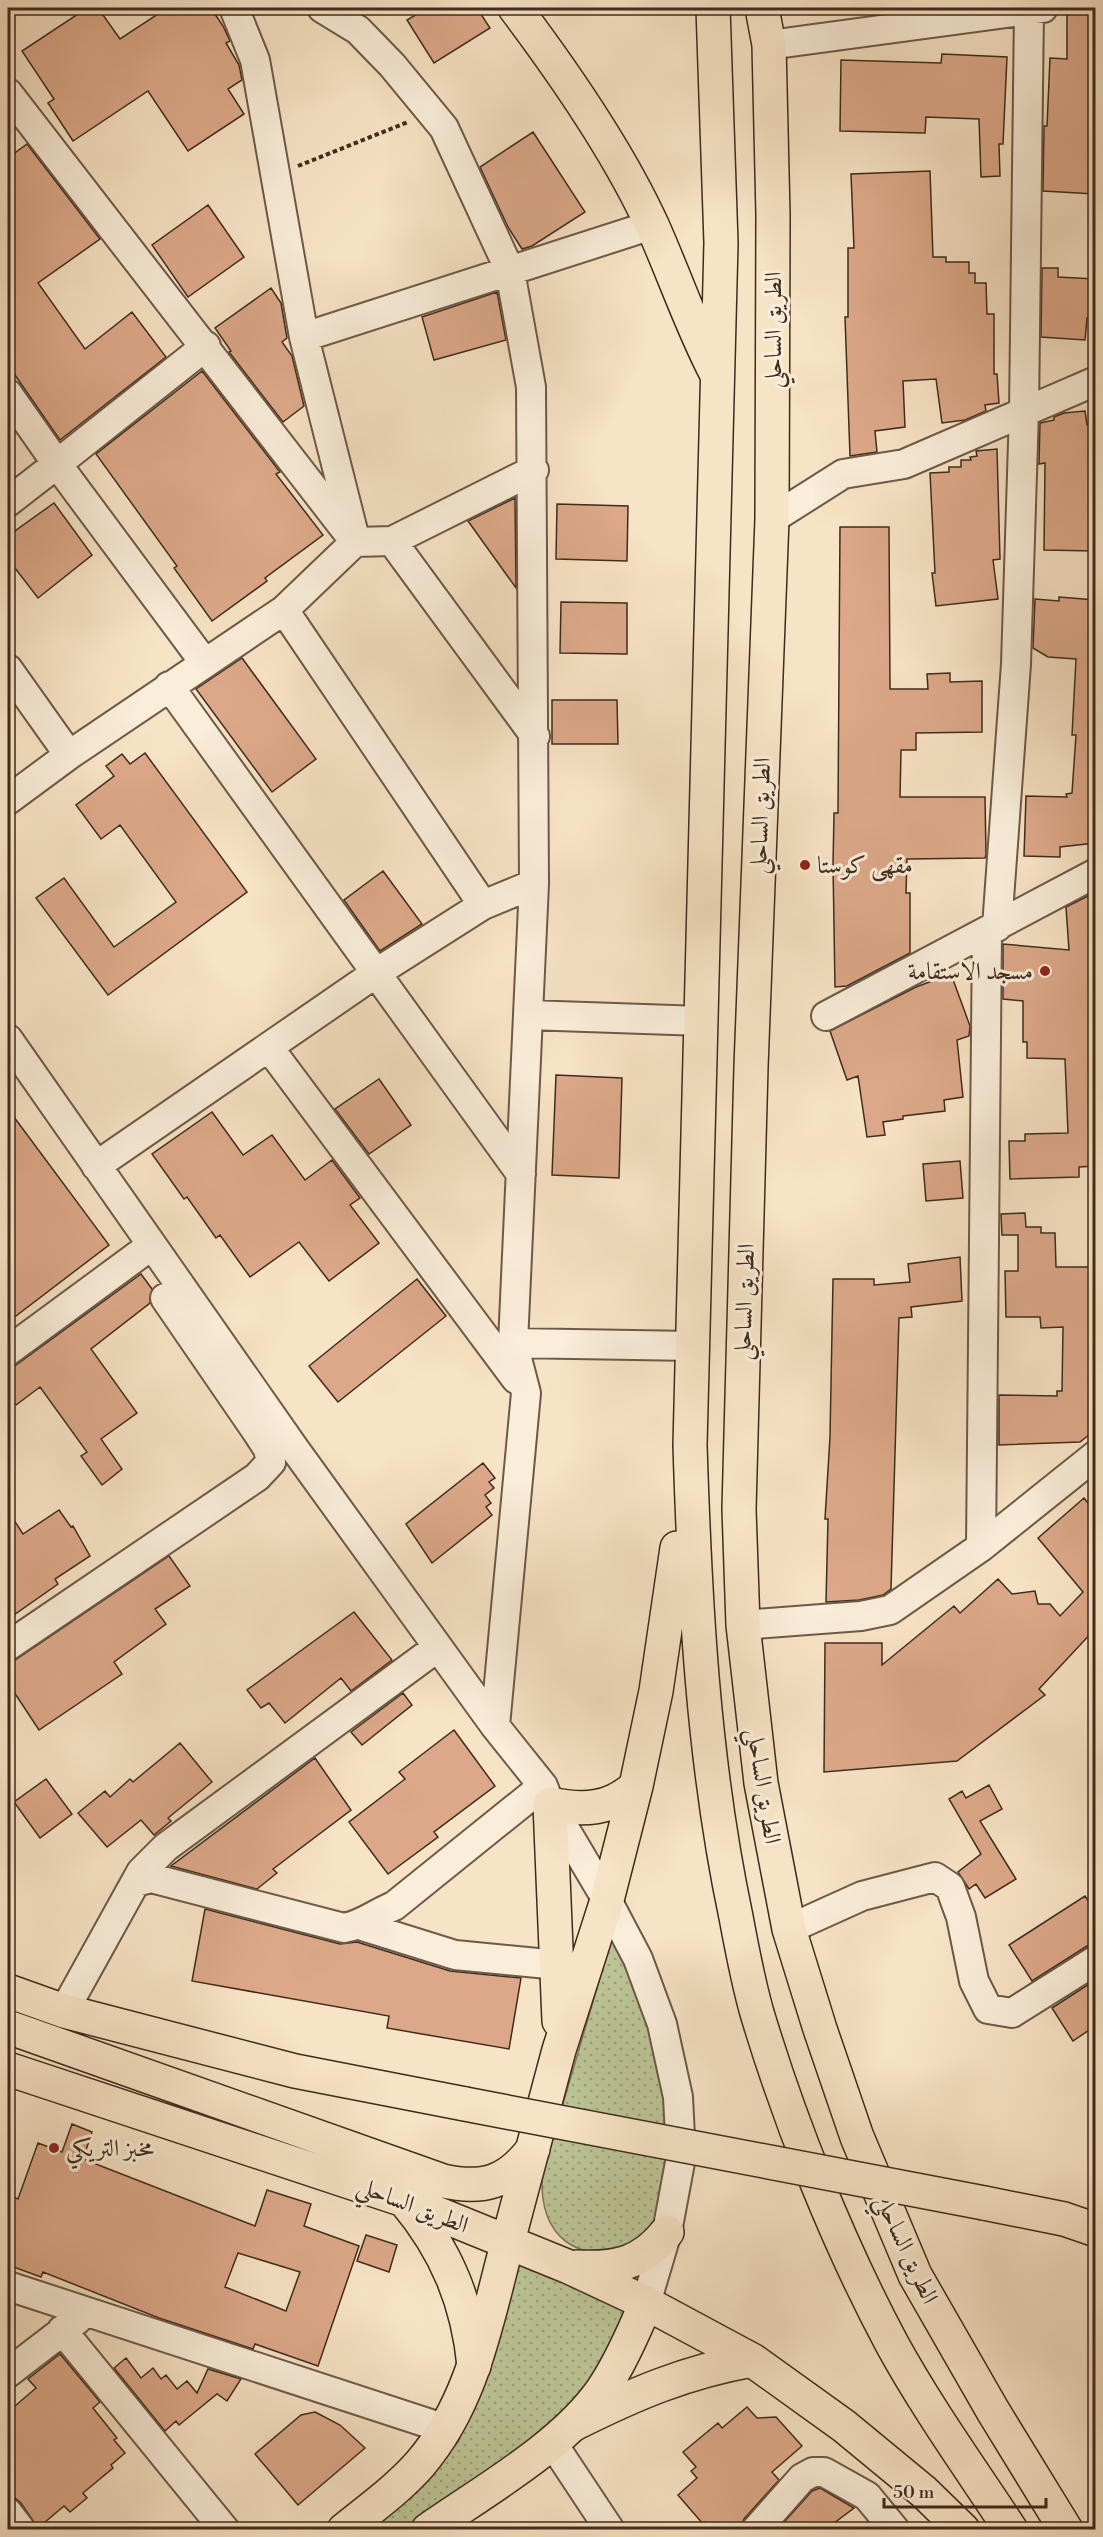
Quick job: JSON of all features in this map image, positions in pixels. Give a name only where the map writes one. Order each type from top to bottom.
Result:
[{"type":"main road","points":[[515,8],[622,167],[652,225],[696,334],[718,378]]},
{"type":"main road","name":"الطريق الساحلي","points":[[713,8],[721,243],[690,1446],[695,1596],[706,1732],[728,1878],[756,2011],[795,2124],[848,2252],[893,2345],[1011,2529]]},
{"type":"main road","name":"الطريق الساحلي","points":[[762,8],[769,45],[773,215],[772,519],[750,1079],[739,1509],[743,1625],[761,1784],[789,1929],[819,2029],[857,2137],[915,2275],[993,2411],[1066,2529]]},
{"type":"main road","points":[[344,2529],[403,2481],[446,2429],[462,2398],[474,2366],[559,2050],[607,1900],[636,1786],[658,1679],[690,1446]]},
{"type":"main road","points":[[559,2050],[558,1965],[547,1795],[584,1809],[615,1802],[636,1786]]},
{"type":"main road","points":[[8,1991],[64,2011],[295,2071],[1064,2218],[1095,2230]]},
{"type":"main road","points":[[8,2027],[443,2181],[464,2186],[485,2184],[505,2177],[521,2164],[534,2147]]},
{"type":"main road","name":"الطريق الساحلي","points":[[8,2069],[404,2199],[569,2267],[646,2303],[752,2360],[844,2426],[924,2492],[963,2529]]},
{"type":"main road","points":[[404,2199],[429,2232],[454,2276],[466,2315],[474,2366]]},
{"type":"main road","points":[[569,2267],[621,2266],[647,2254],[667,2232]]},
{"type":"main road","points":[[563,2433],[603,2390],[627,2348],[646,2303]]},
{"type":"main road","points":[[428,2529],[505,2478],[563,2433],[640,2391],[677,2377],[752,2360]]},
{"type":"street","points":[[234,8],[255,60],[304,337],[355,542]]},
{"type":"street","points":[[322,8],[358,30],[392,64],[444,128],[510,271],[531,387],[534,470],[534,884],[513,1343],[526,1393],[495,1726]]},
{"type":"street","points":[[769,45],[1036,9],[1016,664],[992,929],[981,1547]]},
{"type":"street","points":[[8,93],[206,346],[355,542]]},
{"type":"street","points":[[304,337],[652,225]]},
{"type":"street","points":[[8,502],[206,346]]},
{"type":"street","points":[[772,519],[843,474],[903,464],[1095,381]]},
{"type":"street","points":[[8,394],[204,662]]},
{"type":"street","points":[[8,800],[169,686],[284,610],[355,542],[392,542],[534,470]]},
{"type":"street","points":[[392,542],[535,736]]},
{"type":"street","points":[[284,610],[483,905]]},
{"type":"street","points":[[8,669],[69,755]]},
{"type":"street","points":[[169,686],[520,1174]]},
{"type":"street","points":[[825,1016],[1095,873]]},
{"type":"street","points":[[96,1166],[270,1049],[376,973],[483,905],[534,884]]},
{"type":"street","points":[[528,1015],[702,1021]]},
{"type":"street","points":[[270,1049],[526,1393]]},
{"type":"street","points":[[8,1646],[257,1477],[271,1462],[268,1449],[144,1251],[96,1166],[11,1053]]},
{"type":"street","points":[[8,1351],[144,1251]]},
{"type":"street","points":[[144,1251],[294,1448],[547,1795],[638,1959],[662,2024],[678,2097],[681,2157],[667,2232],[646,2303]]},
{"type":"street","points":[[513,1343],[693,1346]]},
{"type":"street","points":[[743,1625],[861,1616],[890,1610],[981,1547],[1095,1455]]},
{"type":"street","points":[[64,2011],[141,1872],[184,1833],[438,1647]]},
{"type":"street","points":[[136,1882],[151,1878],[344,1928],[359,1925],[370,1916],[394,1906],[547,1795]]},
{"type":"street","points":[[789,1929],[862,1896],[934,1877],[950,1887],[961,1917],[974,1981],[988,2009],[1012,2013],[1095,1960]]},
{"type":"street","points":[[359,1925],[455,1955],[558,1965]]},
{"type":"street","points":[[8,2286],[446,2429]]},
{"type":"street","points":[[8,2373],[62,2330],[89,2312]]},
{"type":"street","points":[[62,2330],[225,2529]]},
{"type":"street","points":[[563,2433],[610,2529]]},
{"type":"street","points":[[756,2529],[802,2478],[813,2472],[824,2472],[867,2496],[895,2529]]},
{"type":"street","points":[[8,2512],[21,2529]]},
{"type":"path","points":[[274,174],[379,136],[431,112]]},
{"type":"green space","points":[[612,1937],[646,1997],[666,2107],[670,2158],[663,2205],[655,2226],[645,2237],[632,2244],[603,2252],[586,2251],[571,2245],[560,2236],[545,2208],[542,2191],[543,2172]]},
{"type":"green space","points":[[519,2263],[628,2307],[598,2374],[566,2412],[504,2464],[403,2529],[363,2530],[419,2486],[458,2442],[488,2371]]},
{"type":"building","points":[[87,8],[98,8],[120,39],[167,8],[211,8],[223,26],[230,41],[226,43],[239,65],[242,80],[228,89],[244,114],[188,151],[148,91],[73,141],[48,103],[54,99],[22,51]]},
{"type":"building","points":[[427,8],[477,8],[490,28],[434,63],[407,20]]},
{"type":"building","points":[[1067,13],[1095,14],[1095,194],[1043,191],[1044,126],[1047,126],[1050,58],[1067,59]]},
{"type":"building","points":[[942,54],[1007,57],[1003,144],[999,144],[1000,176],[981,177],[979,119],[926,117],[925,133],[840,131],[841,60],[941,63]]},
{"type":"building","points":[[533,132],[585,212],[532,246],[522,249],[508,227],[480,167]]},
{"type":"building","points":[[27,144],[100,239],[38,283],[85,349],[132,312],[166,357],[60,440],[8,365],[8,158]]},
{"type":"building","points":[[930,171],[933,257],[946,257],[946,262],[969,262],[969,273],[975,273],[975,283],[986,283],[987,314],[994,314],[994,374],[997,374],[999,403],[985,405],[986,411],[965,420],[942,423],[936,379],[903,381],[905,427],[875,431],[877,452],[850,456],[845,317],[848,317],[848,248],[854,248],[851,174]]},
{"type":"building","points":[[208,205],[244,257],[188,297],[152,245]]},
{"type":"building","points":[[1042,268],[1058,268],[1058,277],[1095,279],[1095,319],[1087,318],[1085,340],[1041,337]]},
{"type":"building","points":[[271,288],[281,303],[287,338],[282,342],[292,356],[304,406],[283,422],[229,352],[231,351],[215,328]]},
{"type":"building","points":[[497,292],[506,340],[434,360],[422,317]]},
{"type":"building","points":[[202,371],[280,472],[276,474],[323,535],[265,578],[267,581],[212,621],[174,568],[177,566],[96,454]]},
{"type":"building","points":[[1085,411],[1087,425],[1095,424],[1095,551],[1044,550],[1045,463],[1039,464],[1040,423],[1054,420],[1054,417],[1064,413]]},
{"type":"building","points":[[997,449],[1000,559],[993,560],[998,599],[936,606],[932,573],[935,573],[930,473],[949,472],[949,467],[961,467],[961,460],[971,460],[970,457],[977,456],[976,451]]},
{"type":"building","points":[[515,498],[516,588],[468,521]]},
{"type":"building","points":[[54,503],[92,555],[38,598],[8,559],[8,536]]},
{"type":"building","points":[[557,504],[628,506],[627,561],[556,559]]},
{"type":"building","points":[[840,527],[889,527],[890,689],[928,689],[927,674],[950,673],[950,682],[982,681],[982,732],[916,733],[916,750],[901,750],[900,797],[985,797],[986,855],[985,858],[907,859],[906,893],[910,893],[910,953],[847,986],[835,987],[833,865],[834,813],[838,813]]},
{"type":"building","points":[[1059,597],[1095,600],[1095,843],[1060,847],[1060,857],[1024,856],[1026,796],[1067,797],[1066,794],[1072,793],[1076,735],[1072,735],[1076,659],[1048,657],[1033,648],[1035,599],[1059,601]]},
{"type":"building","points":[[561,602],[627,603],[627,654],[560,653]]},
{"type":"building","points":[[242,658],[316,759],[272,792],[196,689]]},
{"type":"building","points":[[552,700],[617,700],[618,744],[552,744]]},
{"type":"building","points":[[145,753],[247,892],[108,995],[36,898],[64,878],[114,947],[176,902],[120,825],[101,839],[76,805],[114,776],[106,766],[122,754],[130,764]]},
{"type":"building","points":[[383,871],[422,924],[380,951],[344,900]]},
{"type":"building","points":[[1090,895],[1095,895],[1095,1166],[1079,1167],[1079,1177],[1010,1179],[1009,1141],[1025,1141],[1025,1134],[1068,1133],[1065,1059],[1027,1058],[1027,1042],[1023,1042],[1023,1001],[1003,999],[1003,944],[1069,950],[1066,907]]},
{"type":"building","points":[[951,974],[970,1026],[969,1036],[957,1040],[963,1097],[944,1100],[945,1111],[903,1116],[903,1119],[883,1122],[885,1135],[867,1137],[858,1076],[847,1080],[830,1031],[916,987]]},
{"type":"building","points":[[556,1075],[622,1078],[619,1178],[552,1175]]},
{"type":"building","points":[[379,1079],[411,1125],[369,1154],[335,1109]]},
{"type":"building","points":[[8,1109],[109,1245],[8,1322]]},
{"type":"building","points":[[212,1112],[243,1155],[272,1135],[305,1180],[332,1160],[360,1198],[350,1205],[379,1243],[329,1281],[299,1242],[250,1277],[220,1235],[216,1238],[187,1197],[184,1199],[152,1154]]},
{"type":"building","points":[[960,1161],[963,1198],[926,1201],[923,1164]]},
{"type":"building","points":[[1025,1213],[1026,1227],[1041,1227],[1041,1233],[1055,1233],[1056,1267],[1095,1267],[1095,1430],[1080,1442],[999,1445],[999,1395],[1057,1396],[1057,1391],[1062,1391],[1063,1327],[1041,1328],[1040,1317],[1006,1317],[1005,1271],[1018,1271],[1018,1235],[1002,1235],[1001,1214]]},
{"type":"building","points":[[960,1257],[962,1301],[911,1307],[912,1317],[899,1318],[891,1589],[883,1595],[859,1600],[826,1602],[828,1519],[825,1519],[830,1437],[833,1279],[874,1279],[874,1285],[910,1282],[908,1264]]},
{"type":"building","points":[[141,1274],[152,1289],[150,1303],[91,1349],[137,1413],[101,1439],[122,1469],[102,1485],[81,1456],[87,1452],[40,1387],[16,1405],[8,1394],[8,1371]]},
{"type":"building","points":[[417,1279],[446,1316],[338,1402],[309,1366]]},
{"type":"building","points":[[483,1463],[495,1478],[489,1482],[494,1488],[485,1495],[491,1503],[486,1507],[492,1515],[432,1563],[406,1524]]},
{"type":"building","points":[[1084,1498],[1095,1512],[1095,1629],[1039,1689],[1045,1695],[957,1761],[824,1772],[825,1643],[882,1643],[882,1665],[954,1606],[960,1613],[998,1579],[1012,1594],[1035,1591],[1038,1604],[1050,1604],[1060,1616],[1083,1592],[1038,1538]]},
{"type":"building","points":[[59,1510],[71,1527],[73,1526],[90,1556],[55,1579],[58,1584],[8,1619],[8,1511],[23,1534]]},
{"type":"building","points":[[169,1556],[190,1586],[155,1609],[166,1624],[114,1662],[122,1674],[39,1730],[8,1683],[8,1665]]},
{"type":"building","points":[[354,1612],[392,1660],[351,1691],[341,1678],[285,1723],[269,1703],[261,1708],[247,1690]]},
{"type":"building","points":[[403,1693],[412,1705],[362,1745],[351,1732]]},
{"type":"building","points":[[454,1730],[495,1786],[434,1832],[438,1837],[388,1874],[349,1822],[405,1779],[399,1772]]},
{"type":"building","points":[[180,1743],[212,1782],[168,1818],[171,1821],[154,1835],[141,1820],[107,1847],[78,1813],[105,1791],[110,1797],[130,1779],[133,1782]]},
{"type":"building","points":[[315,1758],[351,1810],[273,1869],[277,1873],[257,1889],[171,1866]]},
{"type":"building","points":[[46,1779],[72,1814],[40,1838],[14,1802]]},
{"type":"building","points":[[989,1785],[1002,1809],[980,1821],[1016,1879],[985,1898],[976,1884],[969,1889],[958,1872],[981,1854],[949,1799],[962,1791],[966,1798]]},
{"type":"building","points":[[1085,1896],[1095,1911],[1095,1941],[1032,1981],[1009,1945]]},
{"type":"building","points":[[205,1909],[340,1944],[357,1942],[450,1971],[521,1978],[509,2049],[387,2028],[389,2016],[192,1981]]},
{"type":"building","points":[[1089,1984],[1095,1995],[1095,2026],[1073,2041],[1052,2008]]},
{"type":"building","points":[[72,2124],[92,2132],[83,2159],[255,2226],[267,2190],[311,2204],[304,2226],[359,2246],[318,2366],[255,2344],[253,2349],[159,2318],[43,2272],[41,2277],[8,2265],[8,2195],[18,2199],[38,2143],[62,2152]],"holes":[[[238,2253],[300,2272],[286,2311],[225,2287]]]},
{"type":"building","points":[[366,2235],[397,2245],[389,2272],[357,2261]]},
{"type":"building","points":[[60,2354],[100,2402],[93,2408],[117,2438],[114,2440],[125,2453],[111,2465],[113,2468],[83,2493],[87,2498],[70,2512],[64,2506],[38,2528],[21,2503],[8,2492],[8,2412],[36,2388],[28,2379]]},
{"type":"building","points":[[126,2358],[141,2378],[153,2368],[161,2379],[166,2375],[177,2389],[187,2381],[197,2393],[208,2369],[241,2379],[227,2401],[217,2394],[179,2425],[176,2421],[165,2431],[114,2368]]},
{"type":"building","points":[[747,2407],[757,2418],[776,2417],[802,2446],[772,2472],[779,2480],[744,2519],[740,2529],[711,2529],[705,2522],[703,2524],[678,2495],[697,2478],[691,2471],[696,2467],[683,2452],[718,2423],[722,2428]]},
{"type":"building","points":[[315,2412],[340,2425],[365,2448],[298,2505],[255,2454],[301,2415]]},
{"type":"building","points":[[820,2488],[854,2508],[826,2529],[778,2529],[812,2491]]},
{"type":"place","name":"مقهى كوستا","points":[[805,865]]},
{"type":"place","name":"مسجد الاستقامة","points":[[1045,971]]},
{"type":"place","name":"مخبز التريكي","points":[[54,2148]]}]
